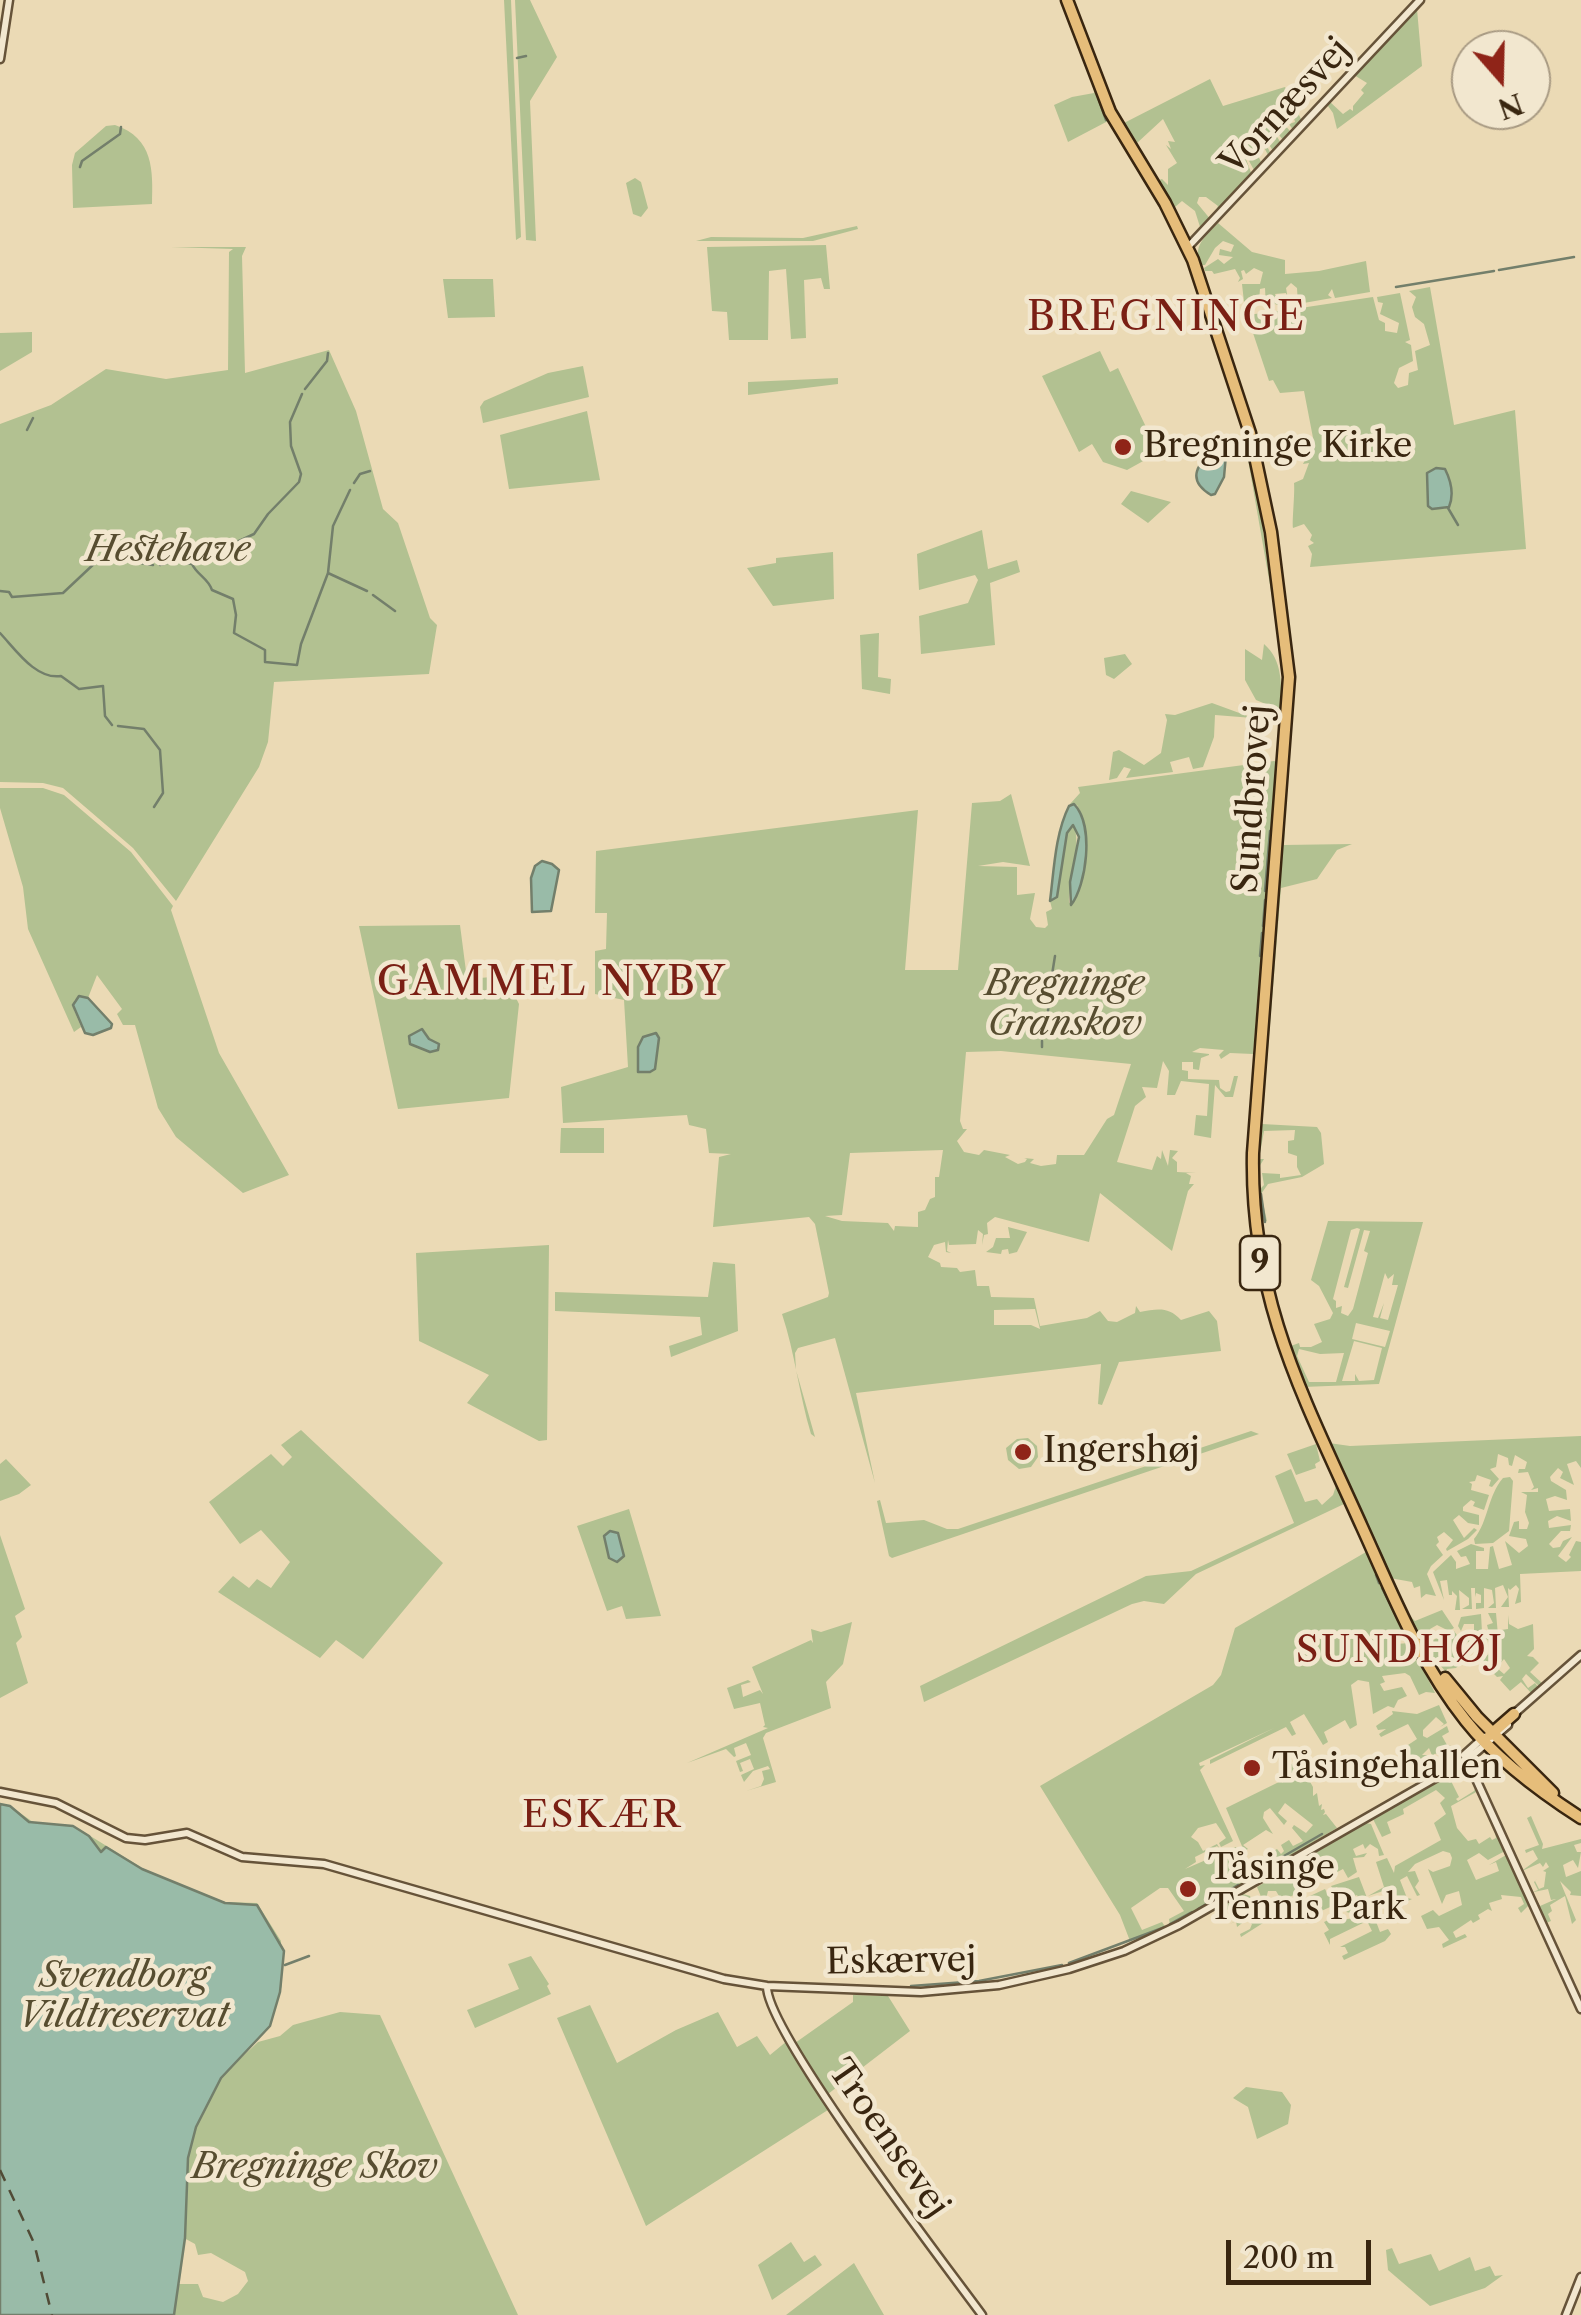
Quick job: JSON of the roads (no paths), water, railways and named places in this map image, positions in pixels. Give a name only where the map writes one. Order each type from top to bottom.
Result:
[{"type":"main road","name":"Sundbrovej","points":[[1067,0],[1113,118],[1188,248],[1260,470],[1289,664],[1253,1146],[1253,1190],[1266,1292],[1290,1366],[1403,1615],[1446,1692],[1532,1785],[1580,1817]]},
{"type":"main road","name":"Sundbrovej","points":[[1403,1615],[1489,1737],[1580,1817]]},
{"type":"main road","points":[[1489,1737],[1518,1711]]},
{"type":"street","points":[[0,59],[10,0]]},
{"type":"street","name":"Vornæsvej","points":[[1188,248],[1420,0]]},
{"type":"street","points":[[1518,1711],[1581,1654]]},
{"type":"street","name":"Eskærvej","points":[[0,1792],[56,1803],[126,1838],[146,1840],[187,1834],[248,1858],[324,1864],[674,1966],[767,1986],[944,1991],[998,1985],[1080,1966],[1137,1945],[1188,1920],[1444,1772],[1489,1737]]},
{"type":"street","points":[[1466,1757],[1581,2009]]},
{"type":"street","name":"Troensevej","points":[[767,1986],[773,2013],[826,2096],[982,2315]]},
{"type":"street","points":[[1566,2315],[1581,2277]]},
{"type":"waterway","points":[[517,58],[526,56]]},
{"type":"waterway","points":[[1099,100],[1106,120]]},
{"type":"waterway","points":[[80,167],[82,161],[120,134],[121,127]]},
{"type":"waterway","points":[[1499,270],[1574,257]]},
{"type":"waterway","points":[[1396,287],[1494,271]]},
{"type":"waterway","points":[[305,389],[327,361],[328,353]]},
{"type":"waterway","points":[[194,562],[254,534],[299,482],[301,474],[291,446],[290,422],[302,394]]},
{"type":"waterway","points":[[27,430],[33,418]]},
{"type":"waterway","points":[[354,483],[360,474],[370,471]]},
{"type":"waterway","points":[[328,573],[333,526],[350,490]]},
{"type":"waterway","points":[[1448,508],[1458,525]]},
{"type":"waterway","points":[[0,591],[9,592],[12,597],[63,593],[96,562],[130,556],[133,562],[153,565]]},
{"type":"waterway","points":[[160,565],[174,561],[192,564],[212,590],[233,599],[234,633],[265,650],[265,662],[297,665],[328,573],[367,591]]},
{"type":"waterway","points":[[373,595],[395,611]]},
{"type":"waterway","points":[[0,633],[35,669],[61,676],[79,689],[103,686],[105,716],[112,725]]},
{"type":"waterway","points":[[118,726],[144,729],[160,750],[163,793],[154,807]]},
{"type":"waterway","points":[[1282,845],[1283,823]]},
{"type":"waterway","points":[[1265,891],[1270,831]]},
{"type":"waterway","points":[[1275,929],[1278,890]]},
{"type":"waterway","points":[[1263,926],[1265,900]]},
{"type":"waterway","points":[[1260,956],[1262,933]]},
{"type":"waterway","points":[[1051,981],[1055,956]]},
{"type":"waterway","points":[[1050,984],[1050,995]]},
{"type":"waterway","points":[[1048,1011],[1049,998]]},
{"type":"waterway","points":[[1045,1025],[1047,1014]]},
{"type":"waterway","points":[[1042,1038],[1044,1028]]},
{"type":"waterway","points":[[1042,1041],[1042,1047]]},
{"type":"waterway","points":[[1261,1194],[1265,1222]]},
{"type":"waterway","points":[[1315,1411],[1385,1564]]},
{"type":"waterway","points":[[1376,1575],[1379,1583]]},
{"type":"waterway","points":[[1382,1588],[1396,1616]]},
{"type":"waterway","points":[[1258,1871],[1322,1834]]},
{"type":"waterway","points":[[1198,1909],[1238,1885]]},
{"type":"waterway","points":[[1170,1924],[1192,1912]]},
{"type":"waterway","points":[[1069,1963],[1165,1927]]},
{"type":"waterway","points":[[285,1965],[309,1956]]},
{"type":"waterway","points":[[911,1986],[979,1981],[1062,1965]]},
{"type":"place","name":"Bregninge Kirke","points":[[1123,447]]},
{"type":"place","name":"Ingershøj","points":[[1023,1452]]},
{"type":"place","name":"Tåsingehallen","points":[[1252,1768]]},
{"type":"place","name":"Tåsinge Tennis Park","points":[[1188,1889]]},
{"type":"district","name":"BREGNINGE","points":[[1167,318]]},
{"type":"district","name":"GAMMEL NYBY","points":[[552,983]]},
{"type":"district","name":"SUNDHØJ","points":[[1400,1651]]},
{"type":"district","name":"ESKÆR","points":[[602,1816]]},
{"type":"park label","name":"Hestehave","points":[[168,551]]},
{"type":"park label","name":"Bregninge Granskov","points":[[1065,1005]]},
{"type":"park label","name":"Svendborg Vildtreservat","points":[[124,1997]]},
{"type":"park label","name":"Bregninge Skov","points":[[315,2168]]}]
